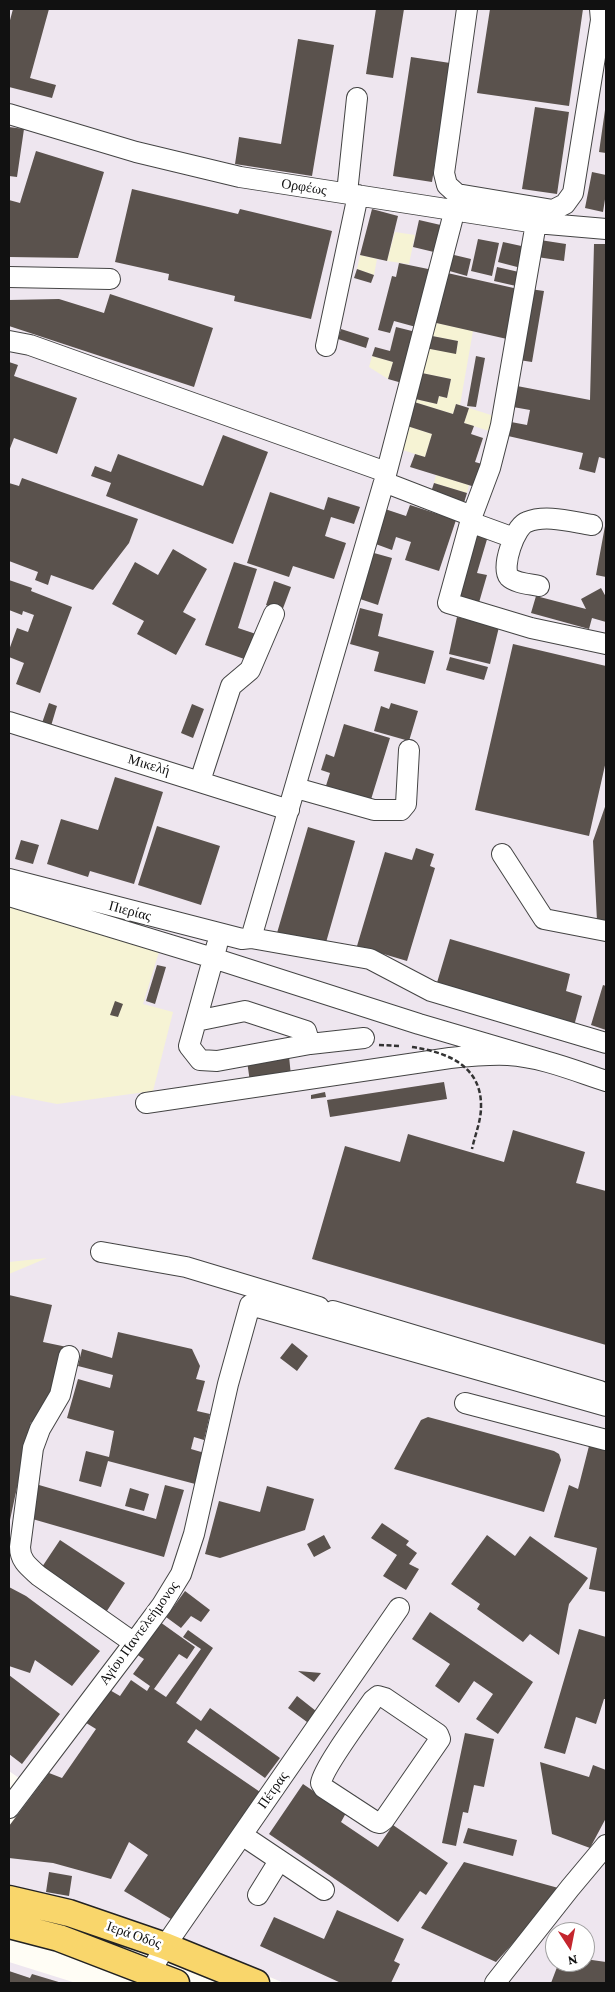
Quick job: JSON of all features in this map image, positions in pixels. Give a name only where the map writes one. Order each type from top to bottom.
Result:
[{"type":"main road","name":"Ιερά Οδός","points":[[9,1899],[69,1913],[165,1946],[256,1983]]},
{"type":"main road","points":[[9,1925],[59,1938],[176,1983]]},
{"type":"street","points":[[466,9],[444,173],[447,186],[458,194],[552,210],[565,204],[574,193],[601,20],[600,9]]},
{"type":"street","points":[[326,346],[353,194],[357,98]]},
{"type":"street","name":"Ορφέως","points":[[9,114],[174,162],[240,177],[536,223],[606,229]]},
{"type":"street","points":[[251,938],[385,477],[455,209]]},
{"type":"street","points":[[536,223],[501,425],[490,468],[471,519],[448,603],[530,628],[606,644]]},
{"type":"street","points":[[9,277],[110,279]]},
{"type":"street","points":[[11,340],[385,477],[514,538]]},
{"type":"street","points":[[539,586],[514,580],[507,573],[506,563],[514,538],[521,525],[538,520],[554,519],[592,525]]},
{"type":"street","points":[[200,781],[231,686],[250,670],[274,614]]},
{"type":"street","name":"Μικελή","points":[[9,722],[289,810]]},
{"type":"street","points":[[296,788],[374,810],[401,810],[406,804],[408,750]]},
{"type":"street","points":[[502,854],[544,919],[606,932]]},
{"type":"street","name":"Πιερίας","points":[[9,879],[242,939],[251,938],[370,959],[431,991],[606,1043]]},
{"type":"street","points":[[9,896],[606,1081]]},
{"type":"street","points":[[220,934],[189,1046],[200,1060],[217,1060],[310,1044],[364,1038]]},
{"type":"street","points":[[196,1021],[245,1011],[306,1032],[310,1044]]},
{"type":"street","points":[[146,1103],[450,1058],[510,1055],[545,1061]]},
{"type":"street","points":[[101,1252],[186,1267],[606,1393]]},
{"type":"street","name":"Αγίου Παντελεήμονος","points":[[9,1808],[162,1605],[181,1574],[194,1534],[238,1345],[250,1305],[606,1406]]},
{"type":"street","points":[[69,1356],[60,1395],[40,1429],[33,1448],[20,1547],[21,1556],[26,1565],[39,1576],[134,1643]]},
{"type":"street","points":[[465,1403],[606,1440]]},
{"type":"street","name":"Πέτρας","points":[[150,1973],[165,1946],[399,1608]]},
{"type":"street","points":[[378,1696],[385,1698],[438,1734],[440,1739],[384,1820],[380,1823],[324,1788],[321,1778],[334,1758],[373,1700],[378,1696]]},
{"type":"street","points":[[308,1740],[334,1758]]},
{"type":"street","points":[[242,1835],[324,1890]]},
{"type":"street","points":[[495,1983],[606,1844]]},
{"type":"street","points":[[258,1895],[279,1861]]},
{"type":"path","points":[[364,1038],[372,1044],[432,1050],[457,1061],[469,1072],[476,1083],[480,1095],[481,1108],[472,1149]]},
{"type":"shaded area","points":[[9,9],[606,9],[606,1983],[284,1983],[189,1943],[9,1888],[9,1827],[36,1790],[9,1771]]},
{"type":"shaded area","points":[[395,232],[415,235],[409,264],[387,261]]},
{"type":"shaded area","points":[[360,255],[377,259],[374,275],[357,269]]},
{"type":"shaded area","points":[[432,322],[473,331],[460,405],[456,404],[453,414],[411,401],[411,398],[437,404],[439,396],[447,398],[451,379],[417,372],[425,348],[456,353],[458,341],[427,335]]},
{"type":"shaded area","points":[[372,356],[393,362],[388,379],[369,367]]},
{"type":"shaded area","points":[[469,408],[494,416],[489,431],[464,423]]},
{"type":"shaded area","points":[[404,425],[432,434],[425,457],[396,448]]},
{"type":"shaded area","points":[[436,475],[469,485],[467,493],[434,483]]},
{"type":"shaded area","points":[[9,906],[159,952],[143,1004],[173,1012],[153,1091],[57,1104],[11,1095],[9,1101]]},
{"type":"shaded area","points":[[47,1258],[9,1274],[9,1262]]},
{"type":"shaded area","points":[[9,1962],[76,1983],[9,1983]]},
{"type":"building","points":[[13,9],[49,9],[30,78],[56,85],[52,98],[9,87],[9,24]]},
{"type":"building","points":[[376,9],[404,9],[393,78],[366,74]]},
{"type":"building","points":[[490,9],[583,9],[569,106],[477,93]]},
{"type":"building","points":[[298,39],[334,45],[312,176],[235,164],[239,137],[281,144]]},
{"type":"building","points":[[411,57],[450,63],[432,182],[393,176]]},
{"type":"building","points":[[535,107],[569,112],[557,194],[522,189]]},
{"type":"building","points":[[606,110],[606,153],[599,152]]},
{"type":"building","points":[[9,127],[24,129],[17,177],[9,176]]},
{"type":"building","points":[[36,151],[104,172],[78,258],[9,257],[9,200],[20,203]]},
{"type":"building","points":[[592,172],[606,175],[603,212],[585,208]]},
{"type":"building","points":[[132,189],[238,214],[240,209],[332,231],[311,319],[234,301],[235,296],[168,280],[169,274],[115,262]]},
{"type":"building","points":[[372,209],[398,216],[387,261],[360,255]]},
{"type":"building","points":[[419,220],[445,226],[438,253],[413,247]]},
{"type":"building","points":[[478,239],[499,243],[492,276],[471,271]]},
{"type":"building","points":[[540,240],[566,244],[564,261],[537,257]]},
{"type":"building","points":[[503,242],[526,247],[521,268],[498,262]]},
{"type":"building","points":[[594,244],[606,244],[606,459],[599,457],[595,473],[579,469],[583,453],[508,436],[511,422],[527,425],[530,410],[513,407],[517,386],[590,400]]},
{"type":"building","points":[[450,254],[471,259],[467,276],[446,270]]},
{"type":"building","points":[[399,263],[433,270],[416,327],[394,321],[390,333],[378,330],[392,276],[396,277]]},
{"type":"building","points":[[497,267],[519,272],[516,286],[494,281]]},
{"type":"building","points":[[357,269],[374,275],[371,283],[354,278]]},
{"type":"building","points":[[443,272],[518,289],[507,339],[432,322]]},
{"type":"building","points":[[530,289],[544,291],[532,362],[519,360]]},
{"type":"building","points":[[110,294],[213,328],[194,387],[9,326],[9,300],[59,299],[104,313]]},
{"type":"building","points":[[396,327],[416,332],[402,383],[388,379],[393,362],[372,356],[375,347],[390,351]]},
{"type":"building","points":[[341,329],[369,338],[366,348],[338,339]]},
{"type":"building","points":[[427,335],[458,341],[456,354],[425,348]]},
{"type":"building","points":[[476,356],[485,358],[476,407],[467,406]]},
{"type":"building","points":[[9,362],[18,365],[14,376],[77,398],[57,454],[14,438],[9,451]]},
{"type":"building","points":[[417,372],[451,379],[447,398],[439,396],[437,404],[411,398]]},
{"type":"building","points":[[411,401],[453,414],[456,404],[469,408],[464,423],[474,426],[471,434],[483,438],[475,462],[482,464],[475,487],[410,467],[415,454],[425,457],[432,434],[404,425]]},
{"type":"building","points":[[223,435],[268,452],[233,544],[106,496],[111,483],[91,476],[95,466],[111,472],[118,454],[203,486]]},
{"type":"building","points":[[22,478],[138,519],[129,543],[93,590],[51,575],[48,585],[35,580],[38,572],[9,561],[9,483],[19,486]]},
{"type":"building","points":[[434,483],[467,493],[463,506],[430,495]]},
{"type":"building","points":[[270,492],[324,510],[328,497],[360,507],[354,524],[331,517],[325,536],[346,543],[334,579],[293,566],[289,577],[247,563]]},
{"type":"building","points":[[410,505],[456,520],[439,571],[405,560],[411,542],[396,537],[392,550],[373,543],[385,509],[406,516]]},
{"type":"building","points":[[606,526],[606,577],[596,575]]},
{"type":"building","points":[[473,532],[488,536],[477,573],[487,575],[478,606],[463,601],[457,589]]},
{"type":"building","points":[[173,549],[207,569],[183,612],[196,619],[176,655],[137,634],[144,621],[112,604],[135,562],[158,575]]},
{"type":"building","points":[[374,553],[392,558],[378,605],[360,599]]},
{"type":"building","points":[[234,562],[257,569],[238,628],[256,634],[247,660],[205,645]]},
{"type":"building","points":[[9,580],[32,588],[31,591],[72,607],[40,693],[16,684],[24,663],[9,657],[9,650],[17,628],[28,632],[34,615],[23,611],[22,615],[9,610]]},
{"type":"building","points":[[274,581],[291,587],[282,611],[266,605]]},
{"type":"building","points":[[601,588],[606,597],[606,622],[592,618],[589,629],[531,613],[536,596],[586,609],[581,599]]},
{"type":"building","points":[[360,608],[383,614],[378,636],[434,651],[425,684],[374,671],[379,652],[350,644]]},
{"type":"building","points":[[457,617],[499,627],[490,664],[449,654]]},
{"type":"building","points":[[513,644],[606,666],[606,761],[589,836],[475,810]]},
{"type":"building","points":[[450,657],[488,667],[484,680],[446,670]]},
{"type":"building","points":[[49,703],[57,706],[51,726],[42,723]]},
{"type":"building","points":[[391,703],[418,711],[409,741],[374,731],[381,706],[389,709]]},
{"type":"building","points":[[192,704],[204,709],[193,738],[181,733]]},
{"type":"building","points":[[344,724],[390,738],[369,806],[324,792],[330,773],[321,770],[326,754],[334,757]]},
{"type":"building","points":[[115,777],[163,792],[134,884],[90,871],[88,877],[47,864],[61,819],[98,830]]},
{"type":"building","points":[[606,804],[606,923],[597,921],[593,841]]},
{"type":"building","points":[[157,826],[220,846],[201,905],[138,885]]},
{"type":"building","points":[[308,827],[355,841],[325,946],[277,933]]},
{"type":"building","points":[[21,840],[39,845],[33,864],[15,859]]},
{"type":"building","points":[[416,848],[434,854],[430,866],[435,868],[407,961],[357,946],[385,852],[412,860]]},
{"type":"building","points":[[450,939],[570,974],[566,991],[582,996],[574,1026],[436,986]]},
{"type":"building","points":[[157,965],[166,967],[155,1004],[146,1001]]},
{"type":"building","points":[[603,985],[606,986],[606,1030],[591,1025]]},
{"type":"building","points":[[115,1001],[123,1004],[118,1017],[110,1015]]},
{"type":"building","points":[[289,1056],[291,1076],[250,1082],[247,1061]]},
{"type":"building","points":[[444,1082],[447,1099],[330,1117],[327,1100]]},
{"type":"building","points":[[325,1092],[326,1097],[311,1099],[311,1095]]},
{"type":"building","points":[[513,1130],[585,1152],[576,1183],[606,1191],[606,1345],[312,1259],[345,1146],[400,1162],[408,1134],[504,1162]]},
{"type":"building","points":[[9,1295],[52,1305],[43,1342],[67,1347],[55,1400],[38,1424],[31,1422],[10,1520]]},
{"type":"building","points":[[118,1332],[192,1349],[200,1366],[196,1379],[205,1381],[197,1411],[210,1414],[204,1440],[194,1437],[191,1449],[208,1454],[199,1485],[108,1461],[101,1487],[79,1481],[86,1451],[109,1457],[114,1431],[67,1418],[78,1379],[110,1388],[113,1375],[78,1366],[82,1349],[112,1358]]},
{"type":"building","points":[[292,1343],[308,1356],[297,1371],[280,1358]]},
{"type":"building","points":[[428,1417],[554,1451],[559,1454],[561,1460],[544,1512],[394,1469],[421,1420]]},
{"type":"building","points":[[589,1446],[606,1450],[606,1592],[589,1589],[597,1548],[554,1537],[569,1485],[578,1489]]},
{"type":"building","points":[[39,1485],[156,1519],[165,1485],[184,1490],[164,1557],[29,1518]]},
{"type":"building","points":[[267,1486],[314,1499],[305,1530],[220,1558],[205,1554],[219,1501],[260,1512]]},
{"type":"building","points":[[130,1488],[149,1494],[144,1511],[125,1506]]},
{"type":"building","points":[[382,1523],[409,1541],[406,1545],[417,1553],[409,1564],[419,1569],[406,1590],[383,1576],[397,1555],[371,1538]]},
{"type":"building","points":[[324,1535],[331,1548],[314,1557],[307,1544]]},
{"type":"building","points":[[487,1535],[515,1556],[530,1536],[588,1578],[569,1604],[559,1655],[530,1634],[523,1642],[477,1609],[480,1604],[451,1584]]},
{"type":"building","points":[[60,1540],[125,1583],[103,1617],[38,1573]]},
{"type":"building","points":[[9,1587],[26,1596],[100,1651],[72,1686],[35,1660],[30,1673],[9,1666]]},
{"type":"building","points":[[185,1591],[210,1610],[201,1622],[191,1616],[181,1628],[166,1617]]},
{"type":"building","points":[[430,1612],[533,1682],[498,1734],[476,1719],[493,1694],[474,1681],[459,1703],[435,1686],[450,1664],[412,1639]]},
{"type":"building","points":[[160,1622],[195,1647],[187,1659],[179,1654],[154,1689],[166,1697],[201,1649],[183,1637],[188,1630],[213,1648],[176,1703],[201,1721],[210,1708],[280,1758],[265,1778],[196,1729],[187,1742],[263,1794],[193,1887],[176,1922],[124,1891],[148,1855],[129,1842],[111,1879],[53,1863],[9,1858],[9,1826],[49,1773],[62,1778],[96,1729],[83,1721],[108,1689],[120,1696],[131,1680],[147,1691],[150,1686],[133,1674],[144,1659],[136,1654]]},
{"type":"building","points":[[579,1629],[606,1637],[606,1699],[604,1699],[596,1724],[576,1717],[565,1754],[544,1748]]},
{"type":"building","points":[[298,1671],[321,1673],[314,1682]]},
{"type":"building","points":[[9,1675],[60,1714],[22,1764],[9,1754]]},
{"type":"building","points":[[297,1696],[316,1711],[307,1722],[288,1708]]},
{"type":"building","points":[[465,1733],[494,1739],[484,1787],[474,1785],[468,1813],[463,1812],[456,1846],[442,1843]]},
{"type":"building","points":[[540,1762],[589,1777],[593,1765],[606,1770],[606,1818],[590,1848],[552,1834]]},
{"type":"building","points":[[303,1784],[346,1813],[341,1822],[378,1847],[393,1825],[448,1863],[426,1895],[420,1891],[398,1922],[269,1834]]},
{"type":"building","points":[[468,1828],[517,1840],[513,1856],[463,1843]]},
{"type":"building","points":[[464,1862],[562,1889],[496,1962],[421,1928]]},
{"type":"building","points":[[49,1872],[72,1876],[69,1896],[46,1892]]},
{"type":"building","points":[[337,1910],[404,1939],[394,1961],[400,1964],[391,1983],[341,1983],[260,1946],[274,1917],[324,1939]]},
{"type":"building","points":[[595,1960],[606,1962],[606,1983],[551,1983],[555,1972],[595,1972]]},
{"type":"building","points":[[9,1971],[30,1978],[32,1974],[62,1983],[9,1983]]}]
